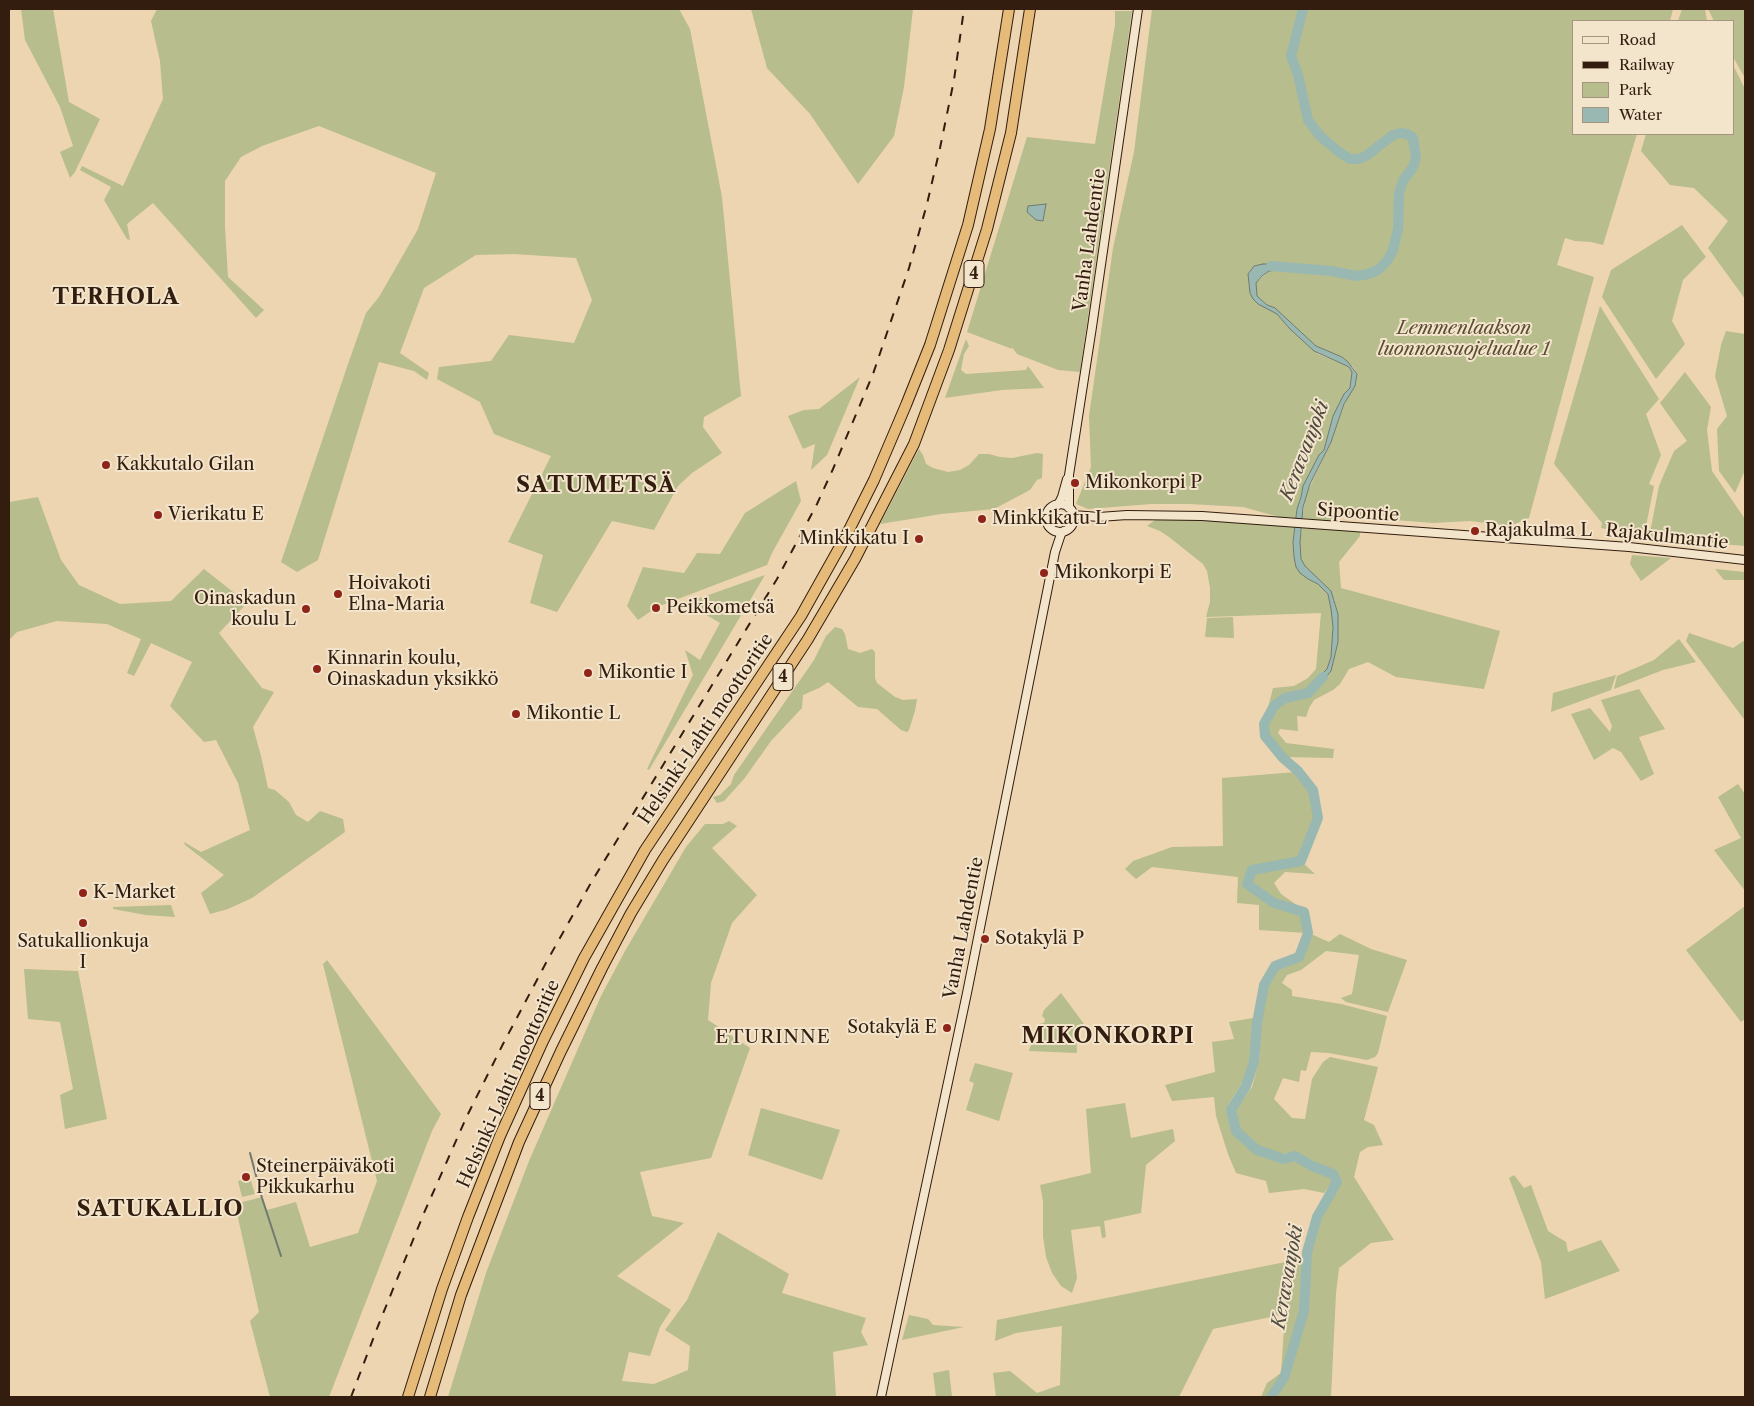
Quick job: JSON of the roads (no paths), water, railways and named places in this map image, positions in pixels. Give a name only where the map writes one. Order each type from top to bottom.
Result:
[{"type":"highway","name":"Helsinki-Lahti moottoritie","points":[[408,1397],[442,1289],[500,1136],[543,1041],[584,958],[640,858],[801,616],[847,534],[874,480],[930,345],[968,225],[990,129],[1009,9]]},
{"type":"highway","name":"Helsinki-Lahti moottoritie","points":[[430,1397],[461,1295],[518,1142],[561,1051],[631,913],[808,639],[855,560],[914,444],[973,278],[1011,133],[1030,9]]},
{"type":"main road","name":"Vanha Lahdentie","points":[[1058,505],[1069,475],[1138,9]]},
{"type":"main road","name":"Vanha Lahdentie","points":[[1069,475],[1071,511]]},
{"type":"main road","points":[[1064,505],[1071,511],[1074,519],[1068,529],[1056,531],[1049,526],[1046,517],[1050,508],[1064,505]]},
{"type":"main road","name":"Sipoontie","points":[[1071,511],[1099,517],[1127,515],[1202,516],[1526,539]]},
{"type":"main road","name":"Sipoontie","points":[[1068,529],[1099,517]]},
{"type":"main road","name":"Vanha Lahdentie","points":[[1052,529],[1055,552]]},
{"type":"main road","name":"Vanha Lahdentie","points":[[881,1397],[967,992],[1055,552],[1061,534],[1068,529]]},
{"type":"main road","name":"Rajakulmantie","points":[[1526,539],[1745,560]]},
{"type":"water","points":[[1046,204],[1043,221],[1036,220],[1027,212],[1028,206]]},
{"type":"water","points":[[1282,264],[1284,269],[1269,271],[1262,276],[1256,283],[1257,296],[1267,305],[1275,308],[1316,346],[1342,357],[1357,374],[1355,386],[1344,404],[1331,442],[1310,484],[1303,507],[1300,542],[1301,559],[1305,566],[1331,591],[1338,614],[1338,642],[1331,671],[1316,689],[1312,686],[1327,669],[1331,657],[1333,627],[1331,609],[1328,594],[1318,584],[1300,573],[1296,567],[1293,542],[1297,509],[1303,486],[1319,455],[1324,450],[1333,416],[1344,394],[1350,388],[1352,372],[1349,367],[1314,351],[1277,314],[1258,304],[1253,299],[1250,293],[1248,274],[1254,266]]},
{"type":"waterway","name":"Keravanjoki","points":[[1271,266],[1331,271],[1357,276],[1378,270],[1388,260],[1393,250],[1398,229],[1399,193],[1403,181],[1413,167],[1416,158],[1413,138],[1407,134],[1393,135],[1366,156],[1359,159],[1350,159],[1320,136],[1308,120],[1298,75],[1291,56],[1303,9]]},
{"type":"waterway","name":"Keravanjoki","points":[[1271,1397],[1284,1378],[1304,1311],[1307,1252],[1317,1217],[1337,1182],[1333,1174],[1312,1166],[1295,1156],[1284,1159],[1257,1150],[1236,1131],[1231,1110],[1246,1086],[1254,1062],[1257,1023],[1264,985],[1275,966],[1299,957],[1308,933],[1304,912],[1274,903],[1247,884],[1252,870],[1301,861],[1318,818],[1313,790],[1265,736],[1264,724],[1274,706],[1285,698],[1308,693],[1323,677]]},
{"type":"waterway","points":[[250,1153],[281,1256]]},
{"type":"railway","points":[[351,1397],[424,1213],[467,1116],[503,1044],[592,881],[777,579],[817,504],[833,469],[873,374],[909,268],[940,148],[954,80],[964,9]]},
{"type":"place","name":"Kakkutalo Gilan","points":[[106,465]]},
{"type":"place","name":"Mikonkorpi P","points":[[1075,483]]},
{"type":"place","name":"Vierikatu E","points":[[158,515]]},
{"type":"place","name":"Minkkikatu L","points":[[982,519]]},
{"type":"place","name":"Rajakulma L","points":[[1475,531]]},
{"type":"place","name":"Minkkikatu I","points":[[919,539]]},
{"type":"place","name":"Mikonkorpi E","points":[[1044,573]]},
{"type":"place","name":"Hoivakoti Elna-Maria","points":[[338,594]]},
{"type":"place","name":"Peikkometsä","points":[[656,608]]},
{"type":"place","name":"Oinaskadun koulu L","points":[[306,609]]},
{"type":"place","name":"Kinnarin koulu, Oinaskadun yksikkö","points":[[317,669]]},
{"type":"place","name":"Mikontie I","points":[[588,673]]},
{"type":"place","name":"Mikontie L","points":[[516,714]]},
{"type":"place","name":"K-Market","points":[[83,893]]},
{"type":"place","name":"Satukallionkuja I","points":[[83,923]]},
{"type":"place","name":"Sotakylä P","points":[[985,939]]},
{"type":"place","name":"Sotakylä E","points":[[947,1028]]},
{"type":"place","name":"Steinerpäiväkoti Pikkukarhu","points":[[246,1177]]},
{"type":"district","name":"TERHOLA","points":[[116,298]]},
{"type":"district","name":"SATUMETSÄ","points":[[596,486]]},
{"type":"district","name":"MIKONKORPI","points":[[1108,1037]]},
{"type":"district","name":"ETURINNE","points":[[773,1038]]},
{"type":"district","name":"SATUKALLIO","points":[[160,1210]]},
{"type":"park label","name":"Lemmenlaakson luonnonsuojelualue 1","points":[[1464,339]]}]
